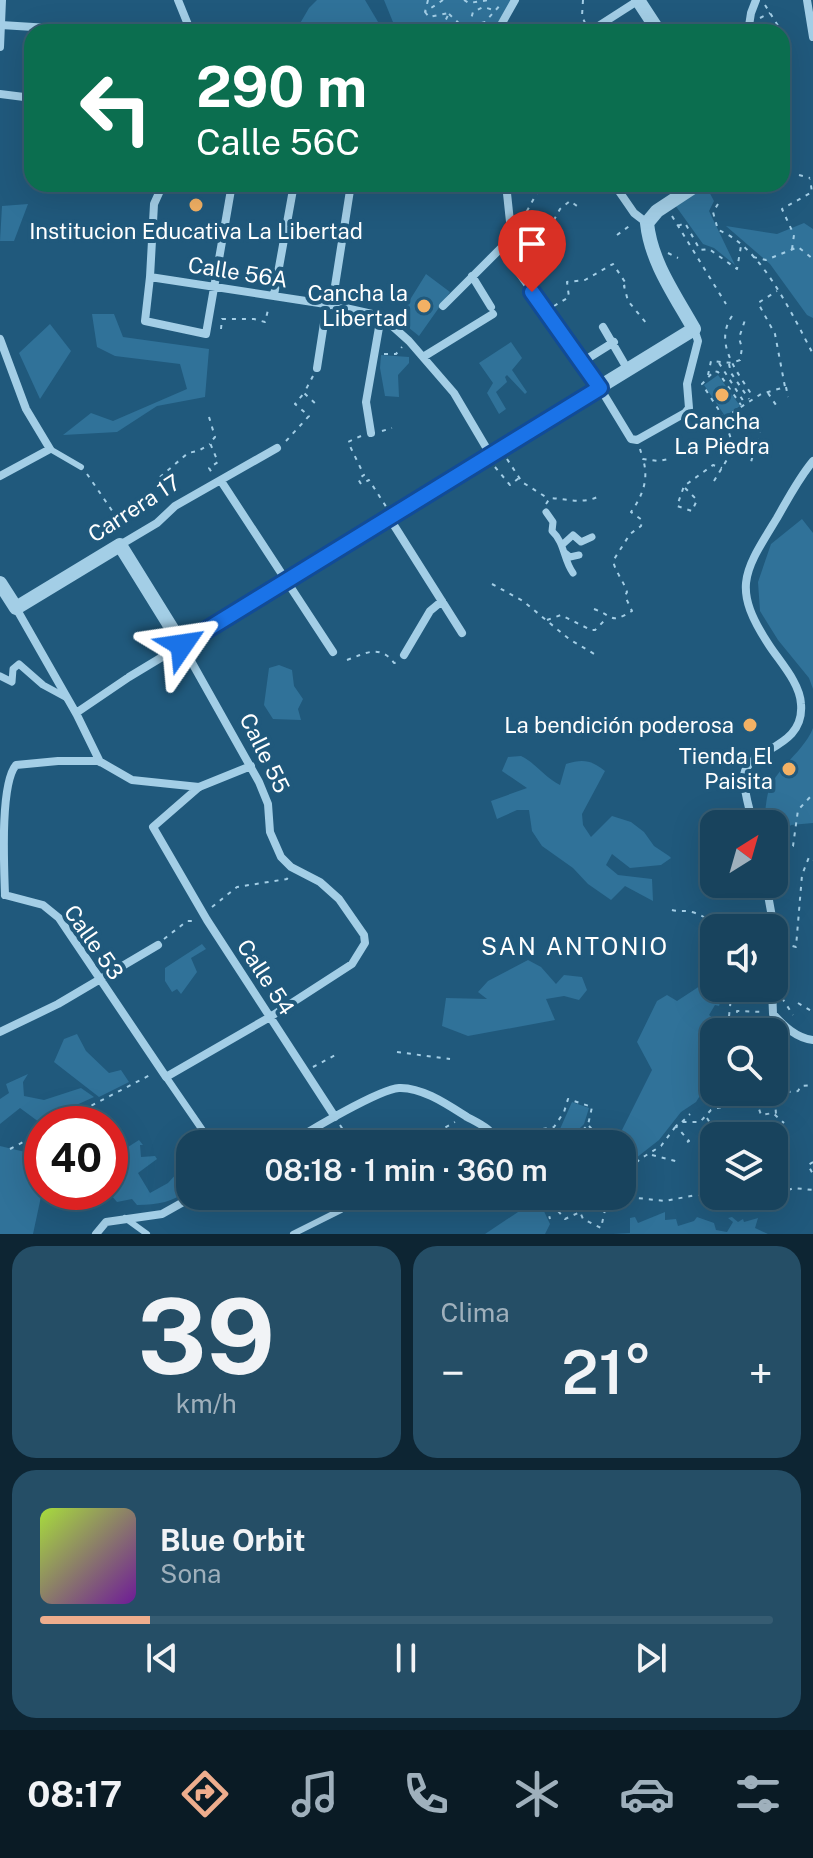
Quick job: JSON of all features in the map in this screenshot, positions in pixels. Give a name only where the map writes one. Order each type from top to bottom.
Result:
[{"type":"street","points":[[0,47],[2,0]]},
{"type":"street","points":[[178,0],[188,24]]},
{"type":"street","points":[[502,24],[515,0]]},
{"type":"street","points":[[600,24],[638,0],[654,24]]},
{"type":"street","points":[[749,24],[756,0]]},
{"type":"street","points":[[807,0],[813,37]]},
{"type":"street","points":[[1,25],[24,26]]},
{"type":"street","points":[[0,94],[24,97]]},
{"type":"street","points":[[159,192],[154,204],[145,321],[206,334],[231,192]]},
{"type":"street","points":[[272,298],[292,192]]},
{"type":"street","points":[[317,368],[350,192]]},
{"type":"street","points":[[443,306],[508,241],[511,231],[507,192]]},
{"type":"street","points":[[515,267],[600,388],[628,436],[637,440],[685,413],[689,408],[687,384],[698,341],[649,244],[646,222],[634,213],[620,192]]},
{"type":"street","points":[[646,222],[686,192]]},
{"type":"street","points":[[423,357],[492,310],[472,276]]},
{"type":"street","name":"Calle 56A","points":[[150,277],[272,298],[329,304],[381,316],[408,340],[454,393],[492,453]]},
{"type":"street","points":[[371,433],[366,414],[381,316]]},
{"type":"street","points":[[603,327],[628,371]]},
{"type":"street","points":[[76,713],[285,580],[390,519],[694,329]]},
{"type":"street","points":[[0,339],[26,409],[50,449],[0,476]]},
{"type":"street","points":[[582,362],[614,342]]},
{"type":"street","name":"Carrera 17","points":[[16,608],[157,523],[175,506],[277,448]]},
{"type":"street","points":[[750,810],[744,777],[747,766],[753,758],[775,749],[788,737],[799,719],[801,703],[795,685],[751,614],[746,597],[746,572],[801,476],[813,461]]},
{"type":"street","points":[[219,482],[333,652]]},
{"type":"street","points":[[546,512],[553,522],[552,531],[564,549],[573,557],[579,555]]},
{"type":"street","points":[[390,519],[462,633]]},
{"type":"street","points":[[573,573],[567,565],[564,549],[573,535],[581,542],[592,537]]},
{"type":"street","name":"Calle 55","points":[[126,542],[251,766],[268,804],[270,832],[281,857],[291,867]]},
{"type":"street","points":[[0,583],[69,699],[99,761],[132,780],[199,788],[251,766]]},
{"type":"street","points":[[404,655],[430,611],[442,601]]},
{"type":"street","points":[[0,676],[12,682],[13,669],[19,664],[43,685],[69,699]]},
{"type":"street","name":"Calle 53","points":[[99,761],[16,765],[6,778],[2,820],[3,896],[30,900],[52,911],[69,930],[100,981],[202,1130]]},
{"type":"street","name":"Calle 54","points":[[199,788],[153,827],[207,920],[335,1117]]},
{"type":"street","points":[[163,1073],[270,1017],[352,964],[365,943],[364,935],[339,899],[320,882],[291,867]]},
{"type":"street","points":[[0,1032],[20,1025],[100,981],[158,945]]},
{"type":"street","points":[[773,1002],[773,1014],[787,1028],[803,1039],[813,1040]]},
{"type":"street","points":[[313,1130],[388,1091],[400,1088],[436,1099],[488,1130]]},
{"type":"street","points":[[96,1234],[106,1222],[162,1214],[176,1206]]},
{"type":"lane","points":[[50,449],[81,467]]},
{"type":"lane","points":[[293,1234],[341,1210]]},
{"type":"lane","points":[[125,1218],[147,1234]]},
{"type":"path","points":[[425,12],[428,0]]},
{"type":"path","points":[[425,12],[443,0]]},
{"type":"path","points":[[464,0],[469,3],[489,0]]},
{"type":"path","points":[[479,24],[485,22],[506,0]]},
{"type":"path","points":[[583,0],[582,16],[587,24]]},
{"type":"path","points":[[763,0],[776,24]]},
{"type":"path","points":[[470,24],[473,12],[483,7],[495,11]]},
{"type":"path","points":[[425,12],[429,17],[449,13]]},
{"type":"path","points":[[449,13],[460,24]]},
{"type":"path","points":[[444,24],[449,13]]},
{"type":"path","points":[[736,24],[750,21]]},
{"type":"path","points":[[799,175],[811,178]]},
{"type":"path","points":[[804,181],[811,178]]},
{"type":"path","points":[[792,249],[794,235],[782,209],[812,192],[811,178]]},
{"type":"path","points":[[537,192],[523,219],[533,219],[549,229]]},
{"type":"path","points":[[544,240],[560,209],[570,201],[577,206]]},
{"type":"path","points":[[667,204],[726,304]]},
{"type":"path","points":[[718,204],[713,212],[718,230],[729,234],[741,245],[778,290],[813,354]]},
{"type":"path","points":[[617,235],[637,221],[646,222]]},
{"type":"path","points":[[678,226],[685,223],[700,250],[709,249],[737,269],[741,245]]},
{"type":"path","points":[[751,256],[766,260],[798,247],[813,259]]},
{"type":"path","points":[[538,299],[555,307],[569,297],[567,282],[585,280],[613,264],[627,285],[624,286],[628,301],[650,324]]},
{"type":"path","points":[[778,290],[758,303],[775,334],[788,397]]},
{"type":"path","points":[[221,329],[222,319],[265,322],[272,298]]},
{"type":"path","points":[[732,316],[723,335],[731,362],[754,398]]},
{"type":"path","points":[[714,481],[734,448],[724,418],[702,384],[711,361],[740,360],[742,348],[739,338],[746,317]]},
{"type":"path","points":[[374,354],[396,354],[408,340]]},
{"type":"path","points":[[719,362],[743,405]]},
{"type":"path","points":[[731,362],[731,373],[749,401]]},
{"type":"path","points":[[277,448],[309,416],[295,404],[317,368]]},
{"type":"path","points":[[707,376],[718,372],[743,405]]},
{"type":"path","points":[[724,418],[754,398],[785,387]]},
{"type":"path","points":[[767,392],[776,405]]},
{"type":"path","points":[[304,393],[319,407]]},
{"type":"path","points":[[209,417],[215,437],[210,440],[218,462],[209,468],[219,482]]},
{"type":"path","points":[[724,418],[747,417],[761,428],[751,462]]},
{"type":"path","points":[[594,609],[619,619],[632,611],[625,596],[625,585],[618,578],[613,561],[630,534],[641,526],[642,520],[631,512],[645,488],[646,468],[637,440]]},
{"type":"path","points":[[348,442],[364,475],[358,479],[361,484],[366,482]]},
{"type":"path","points":[[160,477],[188,453],[211,443]]},
{"type":"path","points":[[492,453],[510,485],[520,478]]},
{"type":"path","points":[[492,453],[549,499],[586,501],[601,495]]},
{"type":"path","points":[[643,459],[669,459]]},
{"type":"path","points":[[685,488],[697,500],[692,511],[677,506],[684,486],[713,465],[723,468]]},
{"type":"path","points":[[81,467],[126,542]]},
{"type":"path","points":[[546,512],[544,508],[549,499]]},
{"type":"path","points":[[492,584],[523,601],[569,639],[596,655]]},
{"type":"path","points":[[547,620],[561,615],[595,630],[608,617]]},
{"type":"path","points":[[347,660],[378,650],[394,663],[404,655]]},
{"type":"path","points":[[788,849],[793,846],[798,810],[813,794]]},
{"type":"path","points":[[788,945],[796,947],[802,875],[809,857],[813,860]]},
{"type":"path","points":[[158,945],[187,921],[207,920],[210,909],[237,887],[287,879],[291,867]]},
{"type":"path","points":[[672,910],[690,911],[700,917]]},
{"type":"path","points":[[785,1002],[793,1015]]},
{"type":"path","points":[[798,1003],[813,1012]]},
{"type":"path","points":[[738,1018],[737,1011],[773,1014]]},
{"type":"path","points":[[764,1018],[773,1014]]},
{"type":"path","points":[[397,1052],[450,1059]]},
{"type":"path","points":[[305,1071],[339,1053]]},
{"type":"path","points":[[94,1106],[163,1073]]},
{"type":"path","points":[[788,1089],[789,1092],[798,1091],[801,1086],[813,1085]]},
{"type":"path","points":[[541,1130],[554,1127],[568,1099],[592,1107],[588,1125],[583,1130]]},
{"type":"path","points":[[681,1122],[700,1122],[711,1110],[753,1101],[757,1103],[761,1115],[768,1112],[776,1115]]},
{"type":"path","points":[[775,1106],[778,1120],[782,1122]]},
{"type":"path","points":[[636,1163],[651,1154],[690,1114]]},
{"type":"path","points":[[335,1117],[343,1130]]},
{"type":"path","points":[[441,1130],[468,1117]]},
{"type":"path","points":[[706,1117],[709,1122]]},
{"type":"path","points":[[588,1125],[592,1130]]},
{"type":"path","points":[[676,1126],[686,1136],[687,1142]]},
{"type":"path","points":[[10,1149],[24,1142]]},
{"type":"path","points":[[651,1154],[679,1162]]},
{"type":"path","points":[[813,1162],[808,1165],[813,1174]]},
{"type":"path","points":[[788,1190],[813,1190]]},
{"type":"path","points":[[636,1198],[658,1201],[700,1195]]},
{"type":"path","points":[[547,1210],[550,1219]]},
{"type":"path","points":[[557,1210],[565,1219],[580,1212],[583,1219],[601,1228],[605,1210]]},
{"type":"shaded area","points":[[317,0],[365,0],[379,24],[300,24]]},
{"type":"shaded area","points":[[384,0],[514,0],[500,24],[394,24]]},
{"type":"shaded area","points":[[696,192],[709,192],[714,201],[709,211],[735,265],[714,248],[703,244],[675,205]]},
{"type":"shaded area","points":[[28,204],[14,241],[0,241],[2,206]]},
{"type":"shaded area","points":[[804,223],[813,229],[813,318],[807,315],[770,264],[726,226],[777,234]]},
{"type":"shaded area","name":"Cancha la Libertad","points":[[426,274],[450,292],[419,336],[398,319]]},
{"type":"shaded area","points":[[92,314],[114,314],[123,337],[209,349],[205,397],[157,406],[117,432],[63,435],[91,413],[113,421],[187,389],[180,364],[115,356],[97,347]]},
{"type":"shaded area","points":[[50,324],[71,351],[40,399],[19,353]]},
{"type":"shaded area","points":[[511,342],[522,358],[512,370],[527,392],[525,394],[507,375],[507,382],[496,392],[506,409],[499,414],[487,393],[493,383],[479,363]]},
{"type":"shaded area","points":[[381,355],[409,357],[409,363],[398,375],[399,397],[385,396]]},
{"type":"shaded area","name":"Cancha La Piedra","points":[[718,375],[740,406],[725,416],[704,385]]},
{"type":"shaded area","points":[[802,519],[813,533],[813,689],[809,678],[778,640],[760,611],[758,582],[771,544]]},
{"type":"shaded area","points":[[279,665],[292,670],[294,686],[303,699],[298,709],[301,720],[273,719],[264,705],[269,668]]},
{"type":"shaded area","points":[[813,728],[813,823],[791,825],[788,828],[788,810],[765,810],[766,803],[774,779]]},
{"type":"shaded area","points":[[521,756],[560,785],[566,764],[587,762],[605,771],[582,814],[583,825],[591,837],[612,816],[631,822],[644,832],[654,846],[671,858],[661,865],[630,868],[612,854],[606,865],[618,875],[652,879],[653,901],[625,886],[611,900],[588,884],[573,868],[542,846],[532,831],[529,810],[517,810],[497,819],[491,801],[527,788],[502,771],[508,757]]},
{"type":"shaded area","points":[[202,944],[206,949],[191,958],[197,972],[181,994],[177,989],[172,992],[165,981],[165,968]]},
{"type":"shaded area","points":[[528,960],[541,967],[556,984],[564,975],[582,977],[587,990],[579,1000],[564,996],[546,999],[555,1020],[468,1036],[442,1026],[446,998],[487,999],[478,992],[488,981]]},
{"type":"shaded area","points":[[700,986],[700,1002],[720,1002],[709,1015],[713,1018],[700,1018],[700,1096],[681,1112],[659,1140],[636,1158],[636,1130],[622,1130],[652,1070],[637,1042],[657,1001],[667,995],[677,1001]]},
{"type":"shaded area","points":[[77,1034],[86,1051],[109,1073],[121,1070],[129,1082],[99,1097],[54,1062],[64,1039]]},
{"type":"shaded area","points":[[28,1074],[23,1082],[24,1096],[44,1100],[81,1088],[94,1097],[74,1106],[24,1106],[24,1111],[20,1108],[0,1124],[0,1099],[9,1093],[6,1084]]},
{"type":"shaded area","points":[[572,1102],[589,1108],[584,1124],[578,1130],[556,1130],[560,1129]]},
{"type":"shaded area","points":[[139,1140],[143,1145],[140,1145],[141,1157],[155,1156],[157,1159],[138,1173],[150,1193],[168,1183],[176,1174],[176,1197],[165,1202],[137,1205],[132,1199],[128,1200],[128,1147]]},
{"type":"shaded area","points":[[0,1146],[24,1152],[24,1210],[38,1210],[33,1234],[0,1234]]},
{"type":"shaded area","points":[[521,1210],[543,1210],[550,1224],[545,1234],[485,1234]]},
{"type":"shaded area","points":[[665,1212],[665,1220],[676,1219],[678,1226],[697,1217],[714,1223],[716,1230],[727,1232],[733,1222],[728,1218],[732,1217],[738,1222],[743,1219],[744,1222],[758,1218],[755,1228],[768,1234],[613,1234],[630,1233],[630,1218],[635,1217],[638,1223]]},
{"type":"place","name":"Institucion Educativa La Libertad","points":[[196,205]]},
{"type":"place","name":"Cancha la Libertad","points":[[424,306]]},
{"type":"place","name":"Cancha La Piedra","points":[[722,395]]},
{"type":"place","name":"La bendición poderosa","points":[[750,725]]},
{"type":"place","name":"Tienda El Paisita","points":[[789,769]]},
{"type":"district","name":"SAN ANTONIO","points":[[575,946]]},
{"type":"route","points":[[182,645],[600,388],[532,292]]}]
